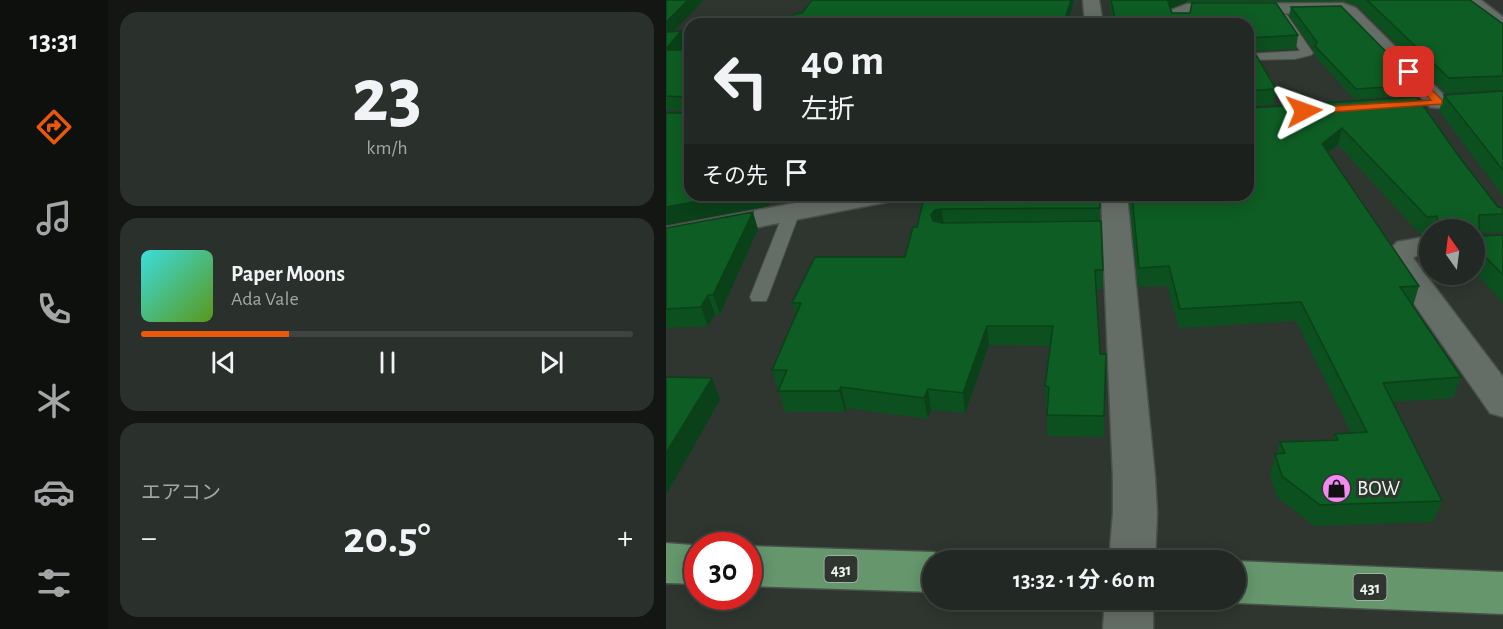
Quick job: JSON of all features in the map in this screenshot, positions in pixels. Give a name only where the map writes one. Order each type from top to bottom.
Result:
[{"type":"highway","points":[[666,563],[684,564]]},
{"type":"highway","name":"431","points":[[762,566],[922,572]]},
{"type":"highway","name":"431","points":[[1246,582],[1503,592]]},
{"type":"street","points":[[1091,0],[1093,18]]},
{"type":"street","points":[[1471,0],[1503,25]]},
{"type":"street","points":[[1178,18],[1177,14],[1187,9],[1332,7],[1347,9],[1432,106]]},
{"type":"street","points":[[666,236],[853,201]]},
{"type":"street","points":[[1113,201],[1106,233],[1134,477],[1135,513],[1132,550]]},
{"type":"street","points":[[1419,246],[1407,248],[1398,256],[1400,262],[1503,404]]},
{"type":"street","points":[[1128,629],[1129,610]]},
{"type":"lane","points":[[1254,57],[1295,56],[1307,53],[1276,8]]},
{"type":"lane","points":[[759,297],[791,214]]},
{"type":"building","points":[[666,0],[688,0],[666,22]]},
{"type":"building","points":[[812,0],[1071,0],[1065,18],[791,18],[795,14],[802,13]]},
{"type":"building","points":[[1111,0],[1168,0],[1172,13],[1190,13],[1192,3],[1276,3],[1298,35],[1254,38],[1254,18],[1115,18]]},
{"type":"building","points":[[1367,0],[1470,0],[1503,24],[1503,76],[1449,78]]},
{"type":"building","points":[[1341,6],[1419,85],[1356,89],[1315,46],[1317,42],[1291,7]]},
{"type":"building","points":[[681,31],[666,49],[666,32]]},
{"type":"building","points":[[666,50],[684,50],[684,97],[666,96]]},
{"type":"building","points":[[1254,51],[1276,89],[1254,91]]},
{"type":"building","points":[[1503,91],[1503,170],[1444,95]]},
{"type":"building","points":[[1417,97],[1460,158],[1498,207],[1503,208],[1503,214],[1479,215],[1479,219],[1427,217],[1342,128],[1322,144],[1419,286],[1400,287],[1461,377],[1383,383],[1442,501],[1320,505],[1282,476],[1275,454],[1285,453],[1280,442],[1338,440],[1335,434],[1367,432],[1301,302],[1180,309],[1169,266],[1139,268],[1133,201],[1254,201],[1254,108]]},
{"type":"building","points":[[666,113],[684,113],[684,201],[698,201],[666,207]]},
{"type":"building","points":[[923,201],[1100,201],[1100,208],[942,209],[935,210],[931,215],[933,221],[942,223],[1101,221],[1103,270],[1095,270],[1100,354],[1106,354],[1104,416],[1047,415],[1049,387],[1045,386],[1053,326],[987,326],[963,393],[928,389],[924,398],[841,387],[839,391],[778,391],[787,370],[772,370],[801,303],[792,303],[815,257],[905,257],[913,227],[917,227]]},
{"type":"building","points":[[753,212],[713,295],[708,295],[701,307],[666,309],[666,228]]},
{"type":"building","points":[[1503,235],[1503,275],[1485,256],[1485,236]]},
{"type":"building","points":[[666,377],[712,378],[666,453]]},
{"type":"waterway","points":[[1116,18],[1134,0]]},
{"type":"place","name":"BOW","points":[[1336,488]]},
{"type":"route","points":[[1304,111],[1438,102],[1409,72]]}]
